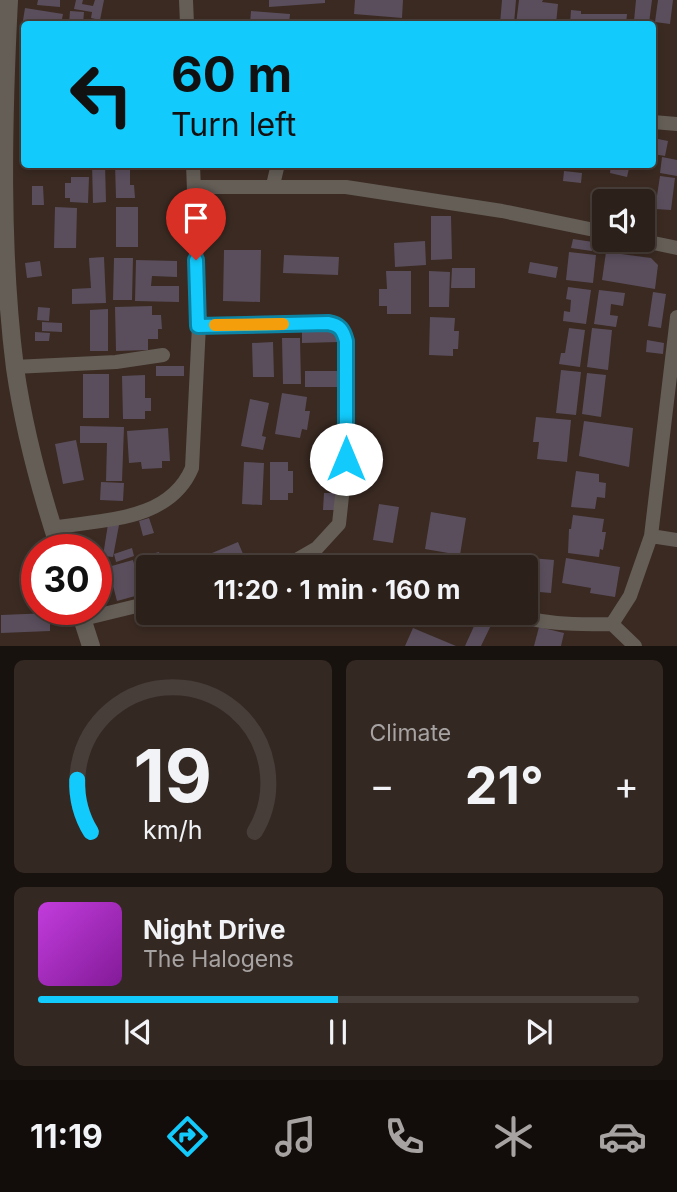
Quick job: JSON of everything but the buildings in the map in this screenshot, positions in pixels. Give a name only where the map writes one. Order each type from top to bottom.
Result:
[{"type":"street","points":[[9,0],[4,40],[3,254],[14,367],[32,456],[54,534]]},
{"type":"street","points":[[186,0],[187,21]]},
{"type":"street","points":[[656,122],[677,124]]},
{"type":"street","points":[[52,528],[152,510],[169,500],[184,486],[192,468],[198,326],[193,168]]},
{"type":"street","points":[[273,185],[277,168]]},
{"type":"street","points":[[194,187],[346,187],[502,211],[592,230]]},
{"type":"street","points":[[655,243],[677,248]]},
{"type":"street","points":[[612,624],[630,596],[651,536],[677,317]]},
{"type":"street","points":[[198,326],[328,323],[337,324],[344,331],[346,459],[339,524],[317,548],[305,555]]},
{"type":"street","points":[[14,367],[116,362],[163,355]]},
{"type":"street","points":[[651,536],[677,540]]},
{"type":"street","points":[[112,609],[136,605]]},
{"type":"street","points":[[538,622],[563,625],[612,624],[635,646]]},
{"type":"street","points":[[84,625],[91,646]]},
{"type":"slow traffic","points":[[215,325],[283,324]]},
{"type":"route","points":[[196,260],[198,326],[328,323],[337,324],[344,331],[346,459]]}]
